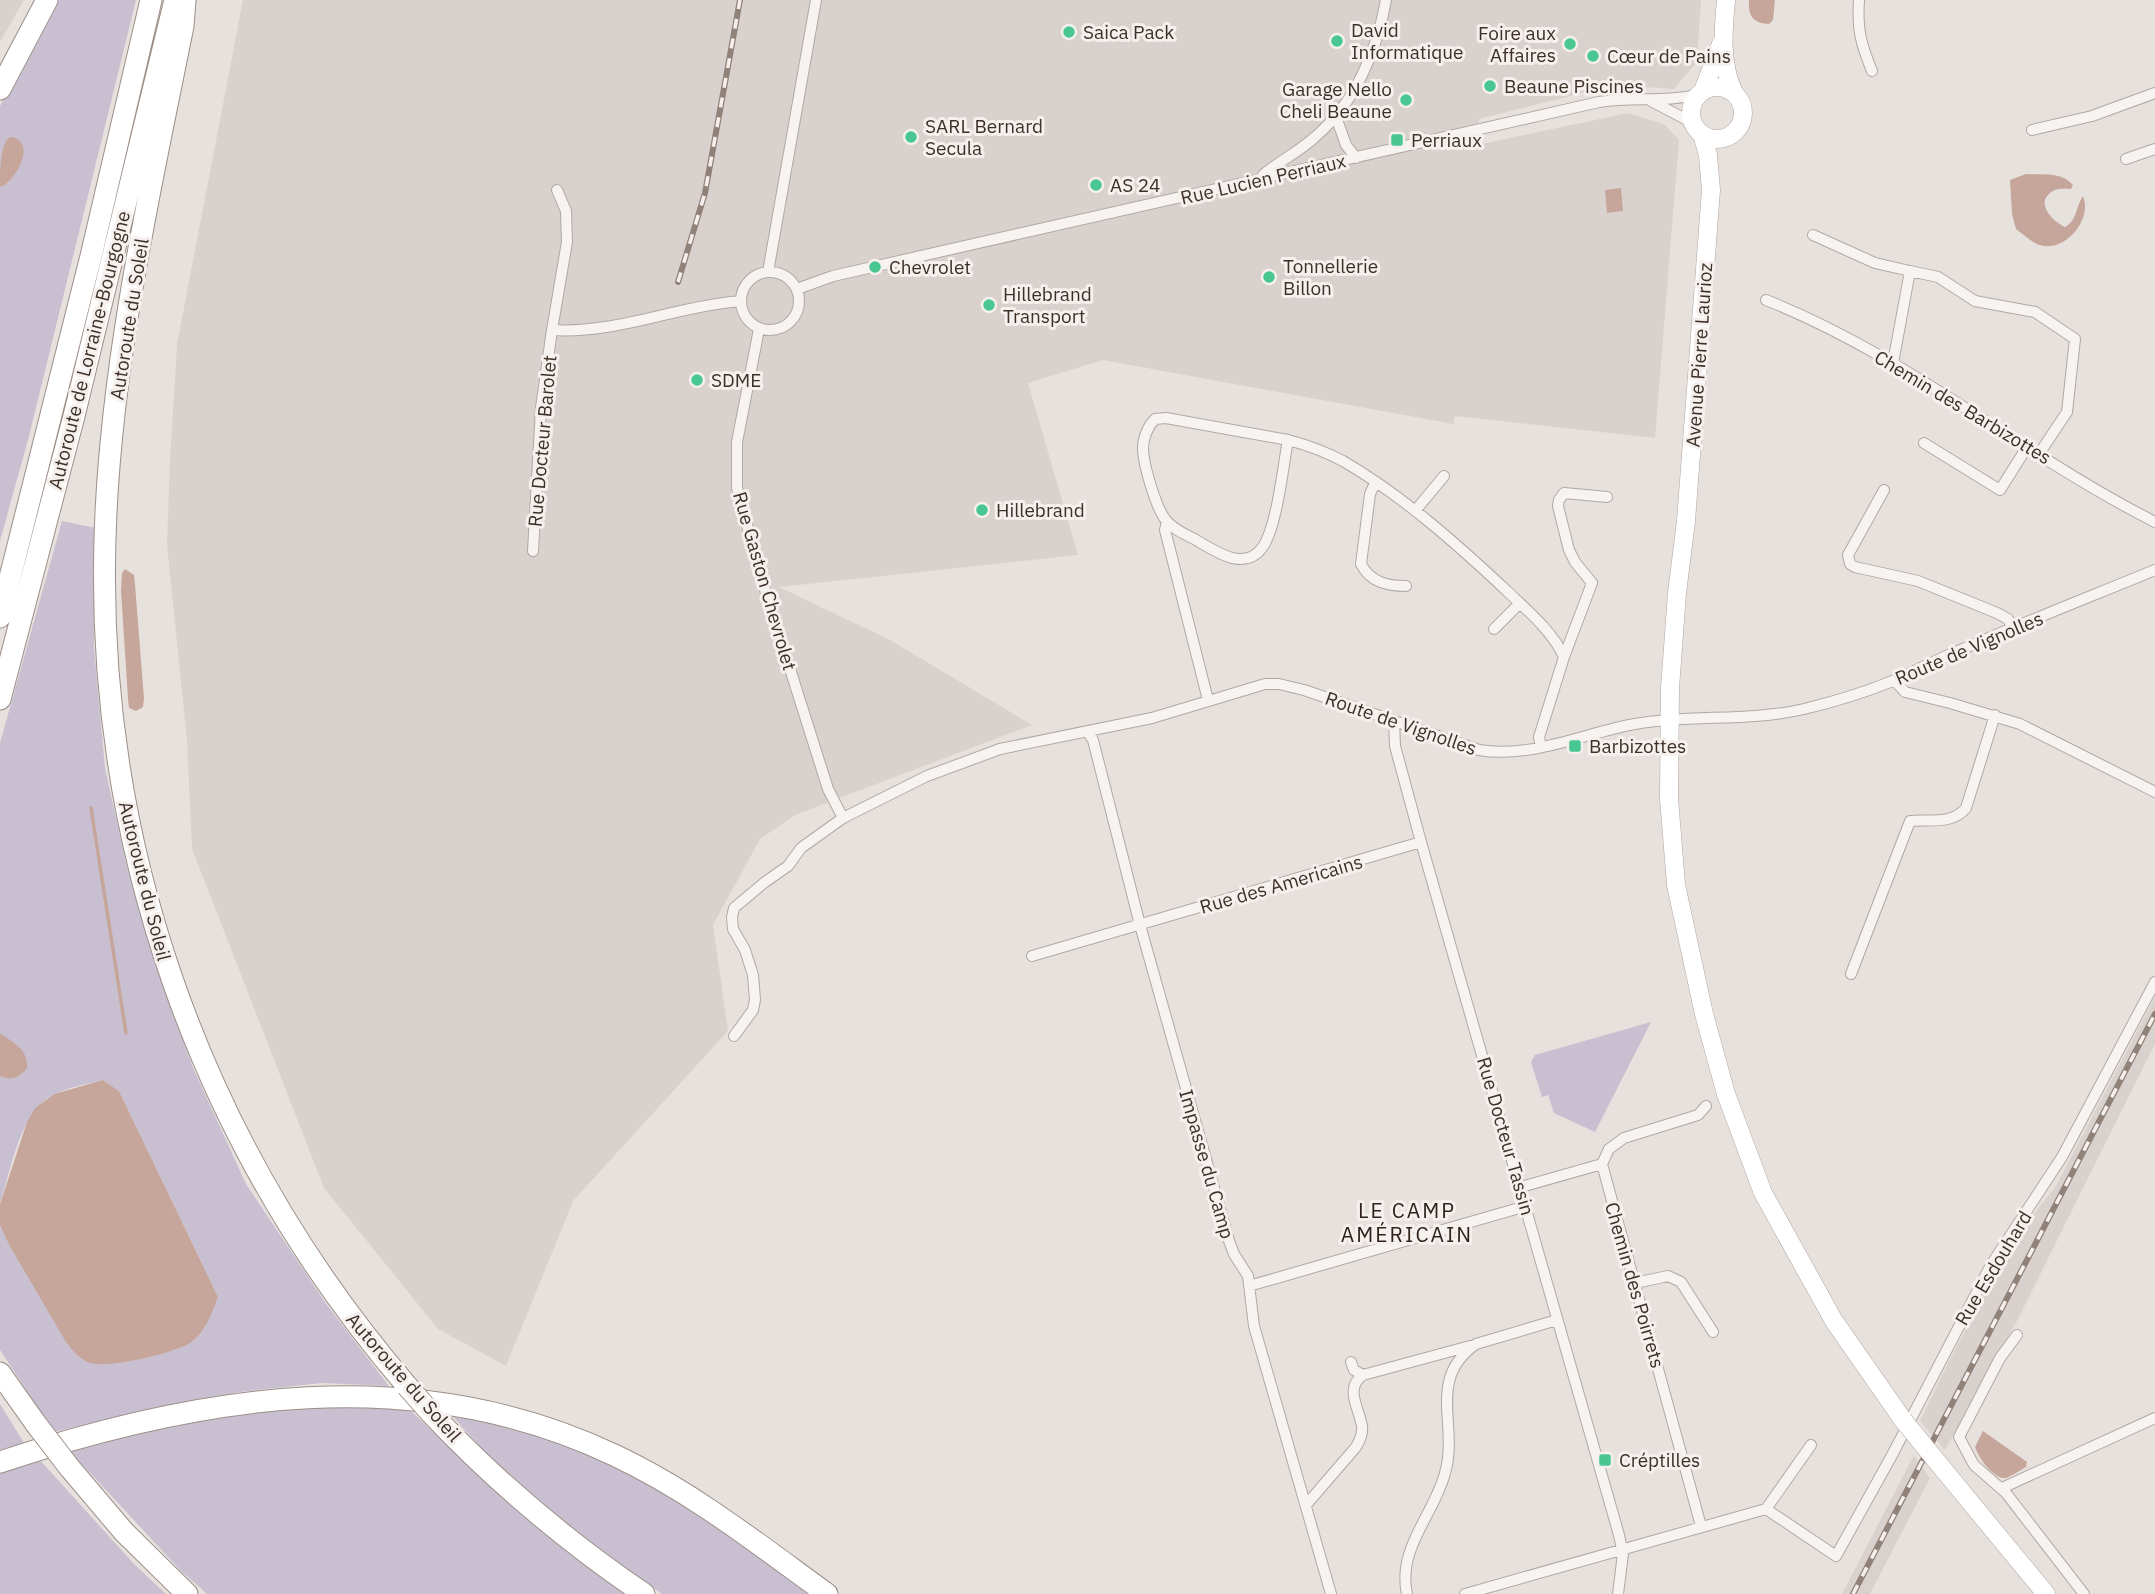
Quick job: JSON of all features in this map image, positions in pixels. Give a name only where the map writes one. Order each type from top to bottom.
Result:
[{"type":"highway","points":[[0,89],[47,0]]},
{"type":"highway","name":"Autoroute de Lorraine-Bourgogne","points":[[0,617],[75,321],[151,0]]},
{"type":"highway","name":"Autoroute de Lorraine-Bourgogne","points":[[0,699],[77,403],[175,0]]},
{"type":"highway","name":"Autoroute du Soleil","points":[[185,0],[183,26],[125,336],[108,474],[104,555],[105,633],[111,711],[136,857],[153,924],[185,1017],[215,1090],[250,1161],[300,1245],[346,1310],[407,1386],[482,1464],[534,1511],[643,1594]]},
{"type":"highway","points":[[0,1373],[69,1467],[124,1532],[187,1594]]},
{"type":"highway","points":[[0,1462],[133,1424],[251,1402],[352,1395],[442,1402],[482,1409],[530,1423],[615,1455],[702,1505],[827,1594]]},
{"type":"main road","points":[[1723,40],[1692,108],[1698,129],[1711,138],[1730,135],[1739,126],[1743,113],[1742,105],[1728,82],[1723,40],[1726,0]]},
{"type":"main road","points":[[1701,93],[1719,87],[1734,93]]},
{"type":"main road","name":"Avenue Pierre Laurioz","points":[[1698,129],[1708,155],[1711,190],[1686,521],[1677,593],[1672,845],[1676,885],[1704,1014],[1719,1067],[1763,1193],[1834,1321],[1903,1420],[2046,1594]]},
{"type":"main road","name":"Avenue Pierre Laurioz","points":[[1711,190],[1720,156],[1730,135]]},
{"type":"street","points":[[768,272],[816,0]]},
{"type":"street","points":[[1263,180],[1262,176],[1296,153],[1336,117],[1368,65],[1386,0]]},
{"type":"street","points":[[1859,0],[1859,38],[1872,71]]},
{"type":"street","name":"Rue Lucien Perriaux","points":[[797,289],[833,276],[1599,102],[1620,98],[1677,99],[1701,93]]},
{"type":"street","points":[[2032,130],[2105,112],[2155,93]]},
{"type":"street","name":"Rue Lucien Perriaux","points":[[1649,99],[1698,129]]},
{"type":"street","points":[[1336,117],[1346,145],[1356,158]]},
{"type":"street","points":[[2126,159],[2155,149]]},
{"type":"street","name":"Rue Docteur Barolet","points":[[533,551],[541,408],[567,242],[566,211],[557,190]]},
{"type":"street","points":[[1813,235],[1875,263],[1938,277],[1975,301],[2035,313],[2075,339],[2067,412],[2039,454]]},
{"type":"street","points":[[1894,363],[1910,271]]},
{"type":"street","points":[[768,272],[785,276],[797,289],[799,309],[787,325],[769,331],[759,328],[745,318],[740,301],[741,292],[751,278],[768,272]]},
{"type":"street","name":"Chemin des Barbizottes","points":[[1766,300],[1808,317],[1923,379],[2027,447],[2113,500],[2155,522]]},
{"type":"street","name":"Rue Docteur Barolet","points":[[552,330],[604,328],[717,303],[740,301]]},
{"type":"street","name":"Rue Gaston Chevrolet","points":[[759,328],[737,442],[737,488],[760,574],[828,789],[846,817]]},
{"type":"street","points":[[1288,440],[1271,530],[1263,547],[1253,556],[1238,559],[1220,554],[1167,522],[1157,502],[1143,448],[1144,439],[1155,419],[1166,418],[1288,440],[1306,444],[1342,461],[1415,511],[1520,603],[1551,636],[1564,657]]},
{"type":"street","points":[[1924,443],[2000,490],[2027,447]]},
{"type":"street","points":[[1415,511],[1444,476]]},
{"type":"street","points":[[1375,482],[1370,494],[1361,564],[1369,576],[1377,581],[1391,586],[1406,586]]},
{"type":"street","points":[[1884,491],[1848,555],[1850,564],[1918,581],[1997,613],[2008,620],[2013,628]]},
{"type":"street","points":[[1541,747],[1539,737],[1564,657],[1592,583],[1569,550],[1558,506],[1559,500],[1564,494],[1607,497]]},
{"type":"street","points":[[1167,522],[1165,530],[1208,700]]},
{"type":"street","name":"Route de Vignolles","points":[[734,1036],[753,1010],[755,1000],[753,975],[745,950],[733,929],[734,908],[788,866],[801,848],[846,817],[895,791],[981,755],[1018,744],[1152,718],[1265,684],[1296,688],[1479,750],[1504,753],[1541,747],[1632,724],[1804,709],[1895,680],[2155,570]]},
{"type":"street","points":[[1494,629],[1520,603]]},
{"type":"street","points":[[1895,680],[1905,692],[2021,724],[2155,792]]},
{"type":"street","points":[[1851,974],[1910,821],[1952,818],[1966,808],[1995,715]]},
{"type":"street","name":"Rue Docteur Tassin","points":[[1394,721],[1393,738],[1421,842],[1622,1550],[1618,1594]]},
{"type":"street","name":"Impasse du Camp","points":[[1087,731],[1093,740],[1140,925],[1229,1241],[1248,1276],[1254,1326],[1331,1594]]},
{"type":"street","name":"Rue des Americains","points":[[1032,956],[1421,842]]},
{"type":"street","name":"Rue Esdouhard","points":[[1766,1509],[1836,1556],[1991,1265],[2062,1157],[2155,982]]},
{"type":"street","points":[[1521,1187],[1602,1164],[1609,1149],[1624,1138],[1698,1115],[1706,1106]]},
{"type":"street","name":"Chemin des Poirrets","points":[[1602,1164],[1702,1526]]},
{"type":"street","points":[[1249,1286],[1525,1206]]},
{"type":"street","points":[[1635,1283],[1668,1276],[1681,1282],[1713,1332]]},
{"type":"street","points":[[1306,1505],[1362,1437],[1353,1389],[1356,1379],[1557,1320]]},
{"type":"street","points":[[2017,1335],[2000,1358],[1959,1437],[1974,1465],[2002,1488],[2084,1594]]},
{"type":"street","points":[[1407,1594],[1404,1575],[1410,1548],[1445,1474],[1449,1452],[1446,1388],[1458,1360],[1476,1344]]},
{"type":"street","points":[[1351,1362],[1354,1370],[1363,1375]]},
{"type":"street","points":[[2002,1488],[2155,1418]]},
{"type":"street","points":[[1465,1594],[1766,1509],[1811,1445]]},
{"type":"shaded area","points":[[0,0],[24,0],[0,42]]},
{"type":"shaded area","points":[[55,0],[136,0],[29,436],[0,541],[0,106]]},
{"type":"shaded area","points":[[243,0],[1701,0],[1697,62],[1674,89],[1614,85],[1479,119],[1477,145],[1628,113],[1664,124],[1679,140],[1655,438],[1455,416],[1453,424],[1103,360],[1028,383],[1078,555],[779,587],[890,640],[1032,725],[795,815],[760,839],[713,925],[728,1031],[573,1201],[506,1366],[438,1329],[324,1188],[192,849],[187,741],[167,545],[170,460],[177,344]]},
{"type":"shaded area","points":[[1749,0],[1775,0],[1773,20],[1769,24],[1752,17]]},
{"type":"shaded area","points":[[10,137],[19,140],[24,153],[12,178],[0,187],[2,152]]},
{"type":"shaded area","points":[[2026,174],[2057,176],[2073,185],[2071,189],[2053,191],[2045,200],[2050,216],[2065,227],[2074,217],[2083,196],[2084,215],[2080,224],[2067,239],[2058,244],[2037,244],[2016,229],[2012,214],[2010,180]]},
{"type":"shaded area","points":[[1621,188],[1623,211],[1607,213],[1605,190]]},
{"type":"shaded area","points":[[62,521],[96,528],[94,647],[105,768],[127,867],[156,967],[194,1070],[246,1184],[327,1305],[389,1386],[322,1383],[239,1392],[143,1410],[54,1432],[0,1350],[0,1225],[8,1243],[116,1363],[174,1350],[190,1342],[218,1297],[119,1091],[103,1080],[55,1094],[33,1113],[18,1142],[0,1204],[0,743]]},
{"type":"shaded area","points":[[125,569],[134,575],[144,699],[143,707],[136,711],[129,708],[128,699],[121,591],[122,573]]},
{"type":"shaded area","points":[[2155,997],[2155,1044],[2017,1321],[1945,1450],[1920,1421],[2015,1238],[2056,1186]]},
{"type":"shaded area","points":[[1651,1022],[1595,1132],[1554,1113],[1548,1095],[1542,1097],[1531,1062],[1535,1055]]},
{"type":"shaded area","points":[[0,1033],[23,1051],[27,1061],[27,1068],[15,1078],[0,1076]]},
{"type":"shaded area","points":[[103,1080],[119,1091],[218,1297],[204,1328],[190,1343],[141,1359],[111,1364],[90,1363],[74,1352],[66,1342],[0,1225],[0,1204],[27,1122],[35,1108],[54,1094]]},
{"type":"shaded area","points":[[0,1404],[24,1443],[0,1450]]},
{"type":"shaded area","points":[[291,1405],[399,1405],[413,1413],[525,1518],[626,1594],[207,1594],[181,1571],[68,1449],[151,1428]]},
{"type":"shaded area","points":[[447,1410],[551,1435],[639,1476],[733,1533],[813,1594],[662,1594],[578,1534],[506,1475]]},
{"type":"shaded area","points":[[1983,1431],[2027,1462],[2026,1467],[2006,1478],[1992,1472],[1975,1447]]},
{"type":"shaded area","points":[[1914,1455],[1930,1478],[1870,1594],[1842,1594]]},
{"type":"shaded area","points":[[38,1458],[135,1565],[166,1594],[0,1594],[0,1471]]},
{"type":"waterway","points":[[91,808],[126,1033]]},
{"type":"railway","points":[[678,282],[705,193],[740,0]]},
{"type":"railway","points":[[1853,1594],[2155,1014]]},
{"type":"place","name":"Saica Pack","points":[[1069,32]]},
{"type":"place","name":"David Informatique","points":[[1337,41]]},
{"type":"place","name":"Foire aux Affaires","points":[[1570,44]]},
{"type":"place","name":"Cœur de Pains","points":[[1593,56]]},
{"type":"place","name":"Beaune Piscines","points":[[1490,86]]},
{"type":"place","name":"Garage Nello Cheli Beaune","points":[[1406,100]]},
{"type":"place","name":"SARL Bernard Secula","points":[[911,137]]},
{"type":"place","name":"Perriaux","points":[[1397,140]]},
{"type":"place","name":"AS 24","points":[[1096,185]]},
{"type":"place","name":"Chevrolet","points":[[875,267]]},
{"type":"place","name":"Tonnellerie Billon","points":[[1269,277]]},
{"type":"place","name":"Hillebrand Transport","points":[[989,305]]},
{"type":"place","name":"SDME","points":[[697,380]]},
{"type":"place","name":"Hillebrand","points":[[982,510]]},
{"type":"place","name":"Barbizottes","points":[[1575,746]]},
{"type":"place","name":"Créptilles","points":[[1605,1460]]},
{"type":"district","name":"LE CAMP AMÉRICAIN","points":[[1407,1222]]}]
